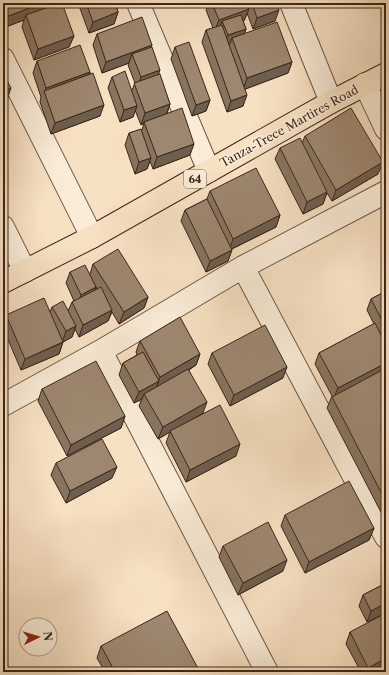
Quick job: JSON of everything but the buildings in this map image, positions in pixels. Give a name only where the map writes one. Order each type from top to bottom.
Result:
[{"type":"main road","name":"Tanza-Trece Martires Road","points":[[3,282],[92,237],[331,102],[386,74]]},
{"type":"street","points":[[138,3],[209,171]]},
{"type":"street","points":[[291,3],[331,102]]},
{"type":"street","points":[[3,59],[92,237]]},
{"type":"street","points":[[365,84],[386,129]]},
{"type":"street","points":[[3,405],[101,351],[243,267],[386,192]]},
{"type":"street","points":[[3,227],[26,271]]},
{"type":"street","points":[[243,267],[386,537]]},
{"type":"street","points":[[101,351],[267,672]]}]
